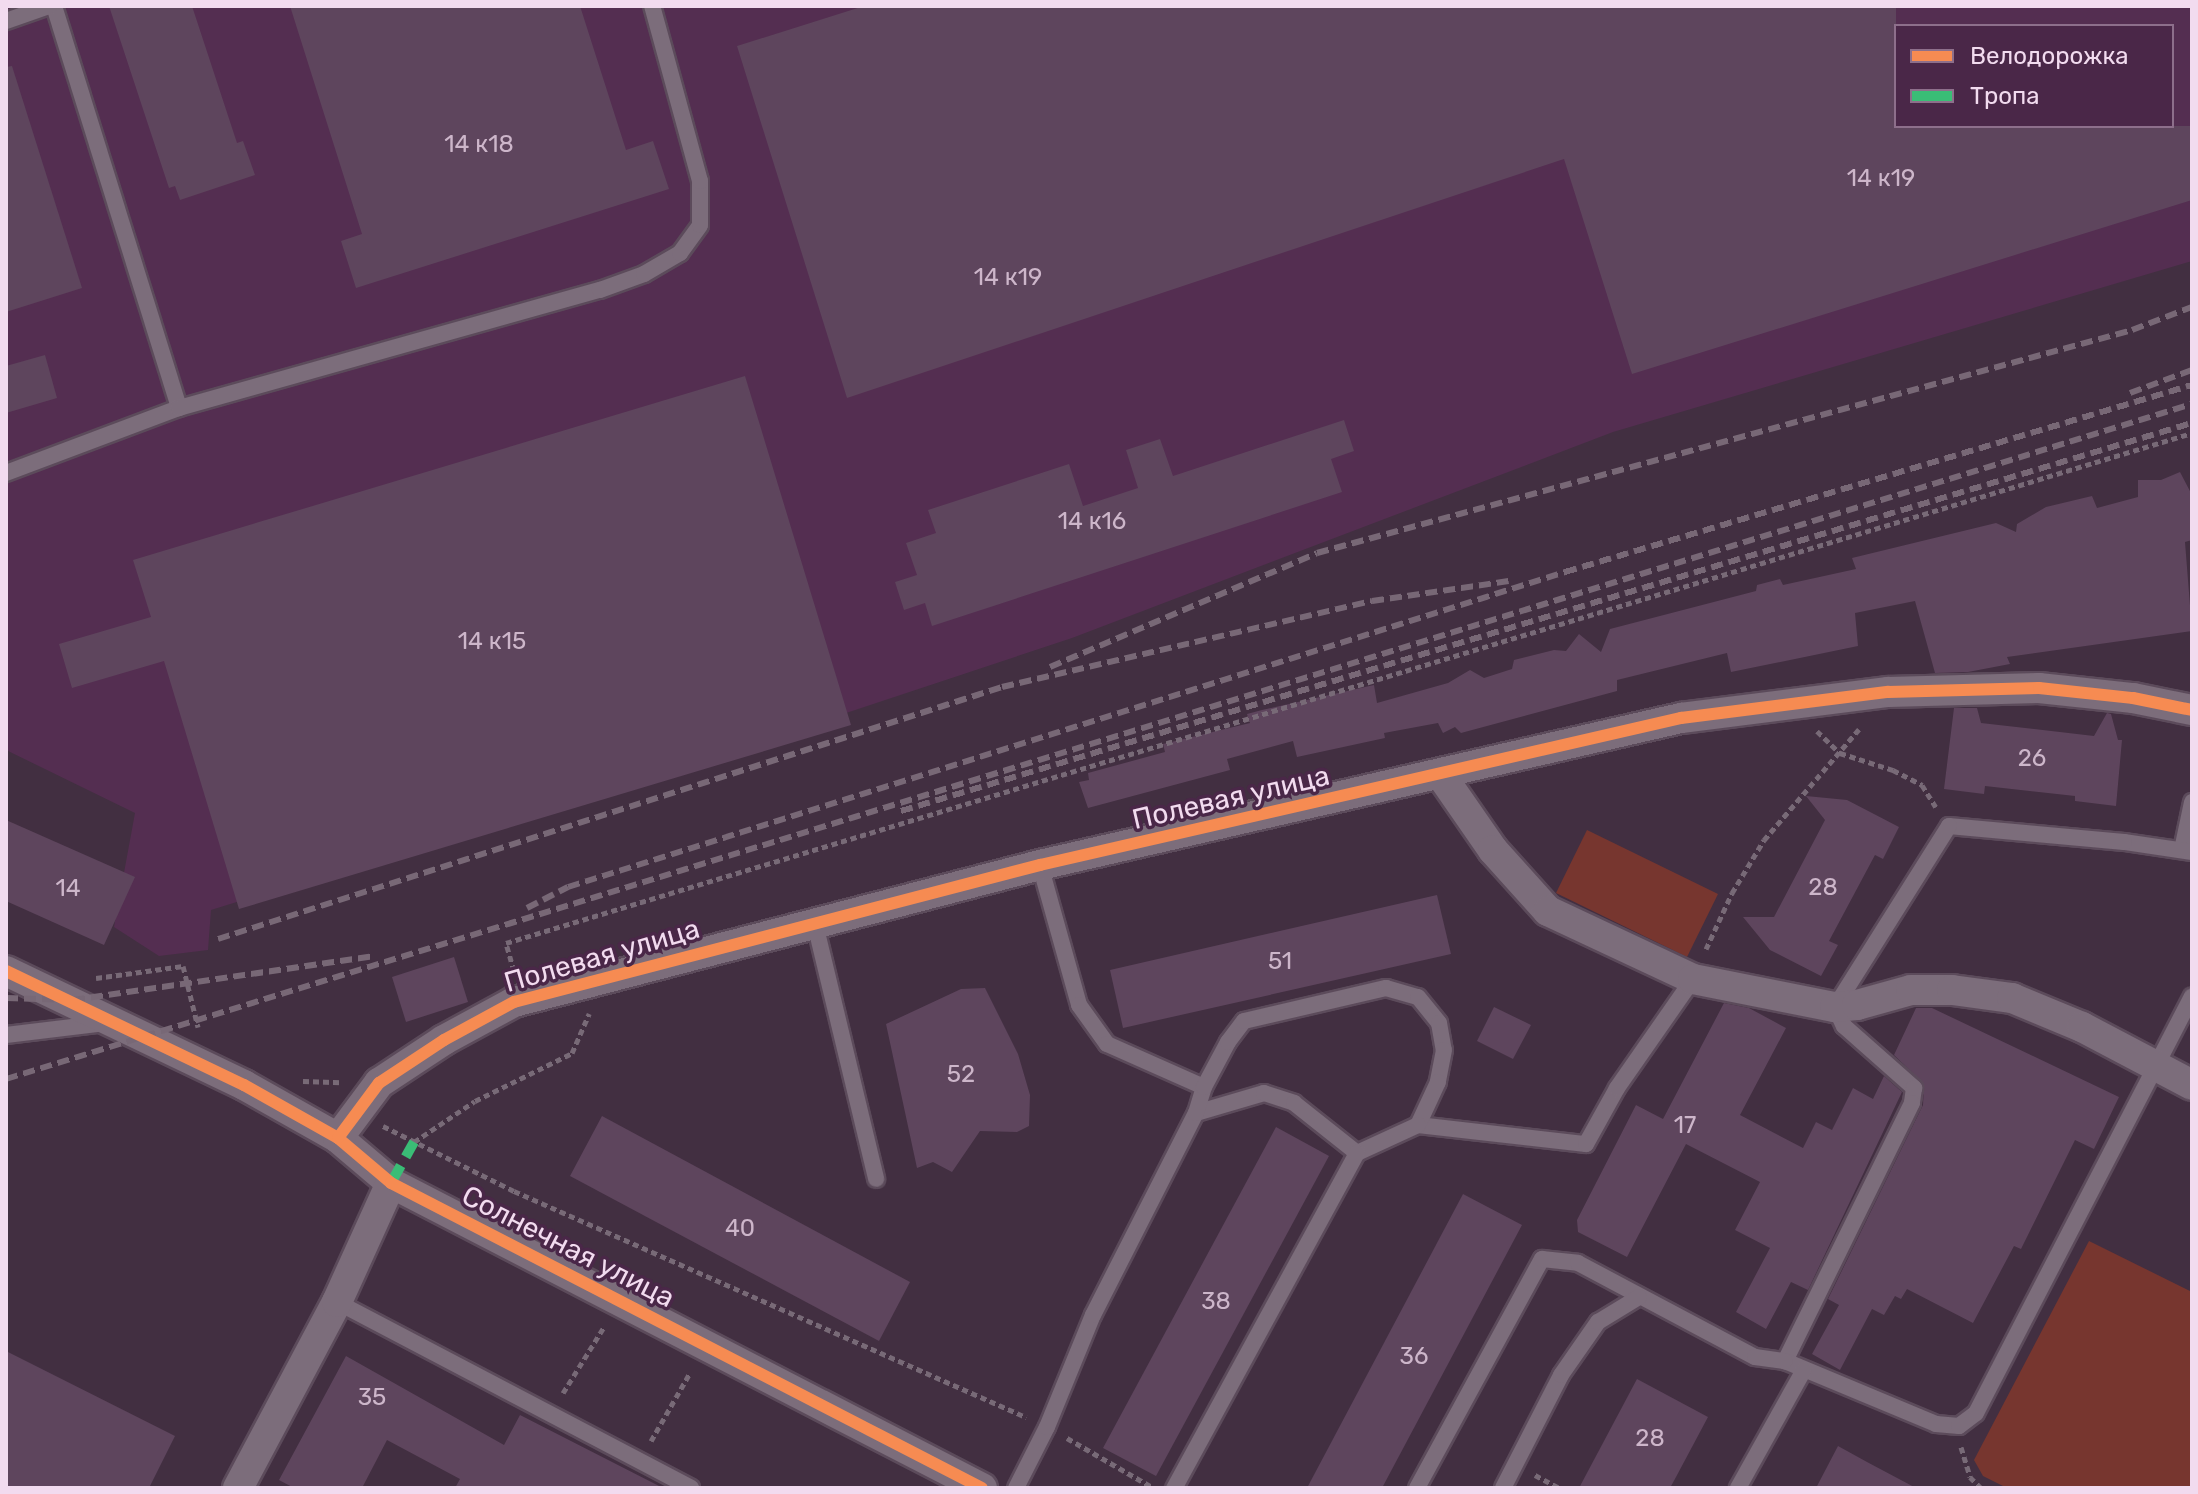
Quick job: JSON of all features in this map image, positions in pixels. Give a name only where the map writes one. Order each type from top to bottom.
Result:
[{"type":"street","name":"Полевая улица","points":[[338,1138],[379,1083],[444,1040],[514,1002],[1040,865],[1681,718],[1888,692],[2039,688],[2133,698],[2192,710]]},
{"type":"street","points":[[1441,775],[1493,850],[1548,911],[1693,979],[1835,1007],[1857,1005],[1911,990],[1952,990],[2012,998],[2082,1027],[2192,1085]]},
{"type":"street","name":"Солнечная улица","points":[[6,971],[244,1085],[338,1138],[391,1183],[982,1488]]},
{"type":"street","points":[[238,1488],[337,1302],[391,1183]]},
{"type":"lane","points":[[6,21],[52,6],[179,408]]},
{"type":"lane","points":[[6,473],[179,408],[600,290],[644,274],[680,253],[700,225],[700,181],[652,6]]},
{"type":"lane","points":[[1785,1361],[1912,1103],[1914,1088],[1844,1026],[1835,1007],[1949,826],[2187,851],[2192,802]]},
{"type":"lane","points":[[1040,865],[1079,1005],[1107,1044],[1204,1087]]},
{"type":"lane","points":[[815,924],[876,1179]]},
{"type":"lane","points":[[1174,1488],[1357,1153],[1418,1125],[1586,1144],[1617,1088],[1693,979]]},
{"type":"lane","points":[[1016,1488],[1047,1427],[1093,1315],[1196,1113],[1204,1087],[1244,1021],[1386,988],[1418,997],[1439,1023],[1444,1050],[1438,1082],[1418,1125]]},
{"type":"lane","points":[[1417,1488],[1542,1259],[1578,1263],[1755,1357],[1785,1361],[1936,1424],[1959,1426],[1976,1413],[2192,997]]},
{"type":"lane","points":[[6,1035],[114,1022]]},
{"type":"lane","points":[[1196,1113],[1264,1093],[1294,1103],[1357,1153]]},
{"type":"lane","points":[[1503,1488],[1561,1375],[1598,1322],[1639,1297]]},
{"type":"lane","points":[[337,1302],[691,1488]]},
{"type":"lane","points":[[1738,1488],[1804,1370]]},
{"type":"path","points":[[514,1002],[518,985],[506,943],[2192,433]]},
{"type":"path","points":[[1693,979],[1732,893],[1764,840],[1888,692]]},
{"type":"path","points":[[1786,705],[1840,753],[1893,770],[1922,785],[1949,826]]},
{"type":"path","points":[[93,978],[183,966],[198,1031]]},
{"type":"path","points":[[414,1142],[475,1101],[572,1053],[589,1012]]},
{"type":"path","points":[[299,1081],[349,1081]]},
{"type":"path","points":[[357,1113],[514,1191],[1047,1427],[1153,1488]]},
{"type":"path","points":[[550,1414],[607,1323]]},
{"type":"path","points":[[639,1460],[695,1365]]},
{"type":"path","points":[[1959,1426],[1963,1458],[1970,1477],[1981,1488]]},
{"type":"shaded area","points":[[6,6],[2192,6],[2192,261],[1613,432],[1072,638],[816,723],[211,910],[208,950],[159,956],[114,927],[135,813],[6,750]]},
{"type":"shaded area","points":[[1587,830],[1718,894],[1687,957],[1556,893]]},
{"type":"shaded area","points":[[2089,1241],[2192,1292],[2192,1488],[2007,1488],[1983,1476],[1974,1460]]},
{"type":"building","points":[[109,6],[192,6],[237,143],[243,141],[255,175],[180,200],[175,186],[169,188]]},
{"type":"building","points":[[290,6],[580,6],[626,150],[653,141],[669,189],[356,288],[341,241],[362,234]]},
{"type":"building","points":[[864,6],[1896,6],[1894,128],[2192,126],[2192,200],[1632,374],[1564,159],[847,398],[737,46]]},
{"type":"building","points":[[12,66],[82,288],[6,312],[6,67]]},
{"type":"building","points":[[45,355],[57,398],[6,413],[6,366]]},
{"type":"building","points":[[745,376],[851,725],[239,909],[164,661],[72,688],[59,644],[151,617],[133,560]]},
{"type":"building","points":[[1344,420],[1354,451],[1331,459],[1342,492],[932,626],[925,603],[904,610],[895,582],[917,575],[906,543],[936,533],[928,510],[1069,464],[1083,506],[1138,488],[1126,450],[1160,439],[1173,476]]},
{"type":"building","points":[[2180,472],[2192,495],[2192,540],[2185,542],[2192,631],[2007,657],[2010,664],[1968,672],[1935,673],[1915,601],[1855,613],[1858,646],[1731,672],[1727,653],[1617,680],[1617,691],[1461,733],[1455,727],[1443,733],[1438,723],[1384,733],[1385,738],[1297,757],[1293,741],[1227,759],[1230,770],[1088,808],[1079,782],[1089,780],[1088,773],[1165,752],[1163,744],[1250,723],[1247,714],[1374,685],[1377,703],[1448,683],[1470,670],[1484,678],[1512,669],[1514,660],[1554,650],[1566,651],[1579,634],[1601,652],[1610,629],[1756,591],[1757,585],[1780,579],[1783,585],[1856,569],[1852,558],[1996,523],[2016,532],[2017,524],[2046,507],[2092,496],[2097,508],[2138,497],[2138,480],[2161,480]]},
{"type":"building","points":[[1954,708],[1977,708],[1981,723],[2094,736],[2107,713],[2111,714],[2118,740],[2122,740],[2116,806],[2075,801],[2075,796],[1985,786],[1984,794],[1944,789]]},
{"type":"building","points":[[1806,796],[1847,800],[1899,827],[1883,859],[1875,855],[1829,941],[1838,945],[1821,976],[1770,950],[1743,917],[1774,917],[1825,820]]},
{"type":"building","points":[[6,820],[135,877],[104,945],[6,901]]},
{"type":"building","points":[[1437,895],[1451,954],[1123,1028],[1110,970]]},
{"type":"building","points":[[454,957],[468,1002],[406,1022],[392,977]]},
{"type":"building","points":[[985,988],[1018,1054],[1030,1095],[1029,1126],[1017,1132],[980,1131],[952,1172],[933,1162],[917,1168],[886,1024],[961,989]]},
{"type":"building","points":[[1724,1003],[1749,1008],[1786,1028],[1740,1115],[1803,1148],[1816,1122],[1832,1130],[1853,1088],[1873,1099],[1884,1076],[1902,1092],[1808,1290],[1791,1282],[1766,1329],[1736,1312],[1770,1248],[1735,1230],[1760,1182],[1686,1144],[1627,1257],[1578,1232],[1577,1220],[1636,1105],[1663,1119]]},
{"type":"building","points":[[1494,1007],[1531,1025],[1513,1059],[1477,1041]]},
{"type":"building","points":[[1916,1008],[1932,1008],[2119,1097],[2094,1149],[2075,1140],[2021,1249],[2014,1246],[1973,1323],[1907,1289],[1901,1299],[1895,1296],[1884,1315],[1872,1309],[1840,1370],[1812,1354],[1839,1305],[1828,1299],[1923,1105],[1924,1084],[1894,1055]]},
{"type":"building","points":[[602,1116],[910,1282],[879,1341],[570,1176]]},
{"type":"building","points":[[1276,1127],[1329,1156],[1156,1476],[1103,1448]]},
{"type":"building","points":[[1463,1194],[1522,1225],[1382,1488],[1307,1488]]},
{"type":"building","points":[[6,1351],[175,1436],[149,1488],[6,1488]]},
{"type":"building","points":[[346,1356],[504,1445],[520,1415],[663,1488],[455,1488],[460,1479],[387,1440],[362,1488],[294,1488],[279,1480]]},
{"type":"building","points":[[1637,1379],[1708,1417],[1670,1488],[1579,1488]]},
{"type":"building","points":[[1838,1446],[1867,1462],[1916,1488],[1816,1488]]},
{"type":"railway","points":[[1050,667],[1317,553],[2132,330],[2192,307]]},
{"type":"railway","points":[[2130,393],[2192,370]]},
{"type":"railway","points":[[527,908],[568,887],[1565,572],[2192,385]]},
{"type":"railway","points":[[6,1079],[2192,404]]},
{"type":"railway","points":[[901,811],[2192,423]]},
{"type":"railway","points":[[218,939],[1002,687],[1372,601],[1509,581]]},
{"type":"railway","points":[[6,998],[73,1000],[373,956]]},
{"type":"marked path","points":[[391,1183],[414,1142]]},
{"type":"cycle path","points":[[338,1138],[379,1083],[444,1040],[514,1002],[1040,865],[1681,718],[1888,692],[2039,688],[2133,698],[2192,710]]},
{"type":"cycle path","points":[[6,971],[244,1085],[338,1138],[391,1183],[982,1488]]}]
